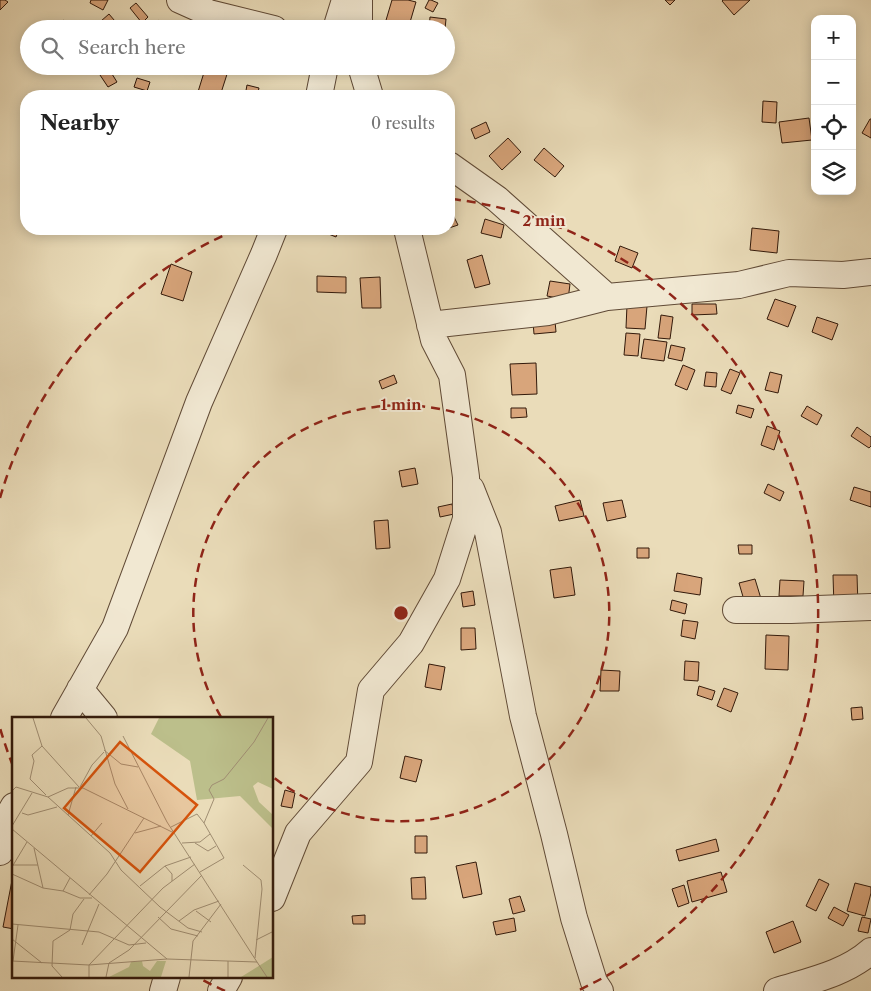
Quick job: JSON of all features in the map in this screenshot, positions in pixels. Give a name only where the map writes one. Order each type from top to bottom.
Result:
[{"type":"street","points":[[180,0],[209,13],[237,20]]},
{"type":"street","points":[[339,20],[345,0]]},
{"type":"street","points":[[359,0],[359,20]]},
{"type":"street","points":[[321,90],[324,75]]},
{"type":"street","points":[[364,75],[368,90]]},
{"type":"street","points":[[455,169],[497,199],[607,297]]},
{"type":"street","points":[[65,717],[115,628],[199,402],[272,235]]},
{"type":"street","points":[[274,893],[298,833],[359,762],[371,690],[411,643],[447,579],[466,519],[466,477],[452,375],[434,340],[408,235]]},
{"type":"street","points":[[430,325],[548,312],[607,297],[739,285],[789,273],[843,275],[871,272]]},
{"type":"street","points":[[466,477],[488,532],[523,716],[574,918],[594,982],[600,991]]},
{"type":"street","points":[[736,610],[871,607]]},
{"type":"street","points":[[80,689],[103,717]]},
{"type":"street","points":[[0,852],[6,820],[12,810]]},
{"type":"street","points":[[777,991],[829,976],[862,960],[871,951]]},
{"type":"street","points":[[163,991],[167,978]]},
{"type":"street","points":[[221,991],[228,978]]},
{"type":"building","points":[[0,0],[8,2],[0,10]]},
{"type":"building","points":[[91,0],[108,0],[103,10],[90,3]]},
{"type":"building","points":[[392,0],[416,2],[411,20],[386,20]]},
{"type":"building","points":[[429,0],[438,3],[433,12],[425,8]]},
{"type":"building","points":[[665,0],[675,0],[670,5]]},
{"type":"building","points":[[723,0],[750,0],[734,15]]},
{"type":"building","points":[[136,3],[148,17],[145,20],[140,20],[130,8]]},
{"type":"building","points":[[109,14],[114,20],[102,20]]},
{"type":"building","points":[[430,17],[446,19],[446,20],[430,20]]},
{"type":"building","points":[[100,75],[113,75],[117,82],[108,87]]},
{"type":"building","points":[[203,75],[227,75],[222,90],[199,90]]},
{"type":"building","points":[[137,78],[150,82],[147,90],[134,87]]},
{"type":"building","points":[[247,85],[259,88],[258,90],[246,90]]},
{"type":"building","points":[[763,101],[777,102],[776,123],[762,122]]},
{"type":"building","points":[[809,118],[811,140],[782,143],[779,122]]},
{"type":"building","points":[[871,119],[871,138],[862,133]]},
{"type":"building","points":[[486,122],[490,132],[475,139],[471,129]]},
{"type":"building","points":[[508,138],[521,152],[502,170],[489,156]]},
{"type":"building","points":[[544,148],[564,166],[555,177],[534,160]]},
{"type":"building","points":[[485,219],[504,225],[501,238],[481,233]]},
{"type":"building","points":[[752,228],[779,231],[777,253],[750,250]]},
{"type":"building","points":[[620,246],[638,253],[632,268],[615,261]]},
{"type":"building","points":[[482,255],[490,284],[475,288],[467,260]]},
{"type":"building","points":[[171,264],[192,272],[183,301],[161,294]]},
{"type":"building","points":[[317,276],[346,277],[346,293],[317,292]]},
{"type":"building","points":[[380,277],[381,308],[362,308],[360,278]]},
{"type":"building","points":[[550,281],[570,284],[568,300],[547,296]]},
{"type":"building","points":[[775,299],[796,306],[788,327],[767,319]]},
{"type":"building","points":[[692,304],[716,304],[717,314],[692,315]]},
{"type":"building","points":[[627,305],[647,306],[645,329],[626,328]]},
{"type":"building","points":[[661,315],[673,317],[670,339],[658,338]]},
{"type":"building","points":[[817,317],[838,324],[832,340],[812,332]]},
{"type":"building","points":[[555,321],[556,332],[534,334],[533,322]]},
{"type":"building","points":[[626,333],[640,334],[638,356],[624,355]]},
{"type":"building","points":[[644,339],[667,342],[664,361],[641,358]]},
{"type":"building","points":[[671,345],[685,348],[682,361],[668,358]]},
{"type":"building","points":[[536,363],[537,394],[512,395],[510,364]]},
{"type":"building","points":[[683,365],[695,370],[687,390],[675,385]]},
{"type":"building","points":[[730,369],[740,373],[731,394],[721,390]]},
{"type":"building","points":[[706,372],[717,373],[716,387],[704,386]]},
{"type":"building","points":[[770,372],[782,375],[778,393],[765,390]]},
{"type":"building","points":[[394,375],[397,383],[382,389],[379,381]]},
{"type":"building","points":[[738,405],[754,409],[751,418],[736,413]]},
{"type":"building","points":[[807,406],[822,415],[817,425],[801,416]]},
{"type":"building","points":[[511,408],[526,408],[527,417],[511,418]]},
{"type":"building","points":[[767,426],[780,431],[774,450],[761,445]]},
{"type":"building","points":[[857,427],[871,437],[871,446],[869,448],[851,436]]},
{"type":"building","points":[[415,468],[418,484],[402,487],[399,471]]},
{"type":"building","points":[[768,484],[784,492],[780,501],[764,493]]},
{"type":"building","points":[[854,487],[871,492],[871,507],[850,500]]},
{"type":"building","points":[[580,500],[584,516],[559,521],[555,506]]},
{"type":"building","points":[[622,500],[626,517],[607,521],[603,503]]},
{"type":"building","points":[[452,504],[454,514],[440,517],[438,507]]},
{"type":"building","points":[[388,520],[390,548],[376,549],[374,521]]},
{"type":"building","points":[[738,545],[752,545],[752,554],[739,554]]},
{"type":"building","points":[[637,548],[649,548],[649,558],[637,558]]},
{"type":"building","points":[[571,567],[575,595],[554,598],[550,570]]},
{"type":"building","points":[[677,573],[702,578],[700,595],[674,591]]},
{"type":"building","points":[[833,575],[857,575],[858,606],[834,607]]},
{"type":"building","points":[[755,579],[762,602],[746,607],[739,583]]},
{"type":"building","points":[[780,580],[804,581],[803,596],[779,596]]},
{"type":"building","points":[[473,591],[475,605],[463,607],[461,593]]},
{"type":"building","points":[[672,600],[687,604],[685,614],[670,610]]},
{"type":"building","points":[[683,620],[698,622],[695,639],[681,636]]},
{"type":"building","points":[[461,628],[475,628],[476,649],[461,650]]},
{"type":"building","points":[[766,635],[789,636],[788,670],[765,669]]},
{"type":"building","points":[[685,661],[699,662],[698,681],[684,680]]},
{"type":"building","points":[[429,664],[445,667],[441,690],[425,687]]},
{"type":"building","points":[[601,670],[620,671],[619,691],[600,691]]},
{"type":"building","points":[[699,686],[715,691],[712,700],[697,695]]},
{"type":"building","points":[[724,688],[738,693],[731,712],[717,706]]},
{"type":"building","points":[[862,707],[863,719],[852,720],[851,708]]},
{"type":"building","points":[[405,756],[422,760],[416,782],[400,778]]},
{"type":"building","points":[[285,790],[295,793],[292,808],[281,806]]},
{"type":"building","points":[[415,836],[427,836],[427,853],[415,853]]},
{"type":"building","points":[[716,839],[719,851],[679,861],[676,850]]},
{"type":"building","points":[[476,862],[482,894],[463,898],[456,866]]},
{"type":"building","points":[[721,872],[727,892],[692,902],[687,881]]},
{"type":"building","points":[[425,877],[426,899],[412,899],[411,878]]},
{"type":"building","points":[[819,879],[829,884],[816,911],[806,906]]},
{"type":"building","points":[[12,880],[12,929],[3,927]]},
{"type":"building","points":[[855,883],[871,887],[865,916],[847,911]]},
{"type":"building","points":[[684,885],[689,903],[678,907],[672,889]]},
{"type":"building","points":[[520,896],[525,911],[513,914],[509,899]]},
{"type":"building","points":[[834,907],[849,915],[843,926],[828,918]]},
{"type":"building","points":[[365,915],[365,924],[353,924],[352,916]]},
{"type":"building","points":[[862,917],[871,919],[868,933],[858,931]]},
{"type":"building","points":[[514,918],[516,931],[496,935],[493,922]]},
{"type":"building","points":[[793,921],[801,942],[774,953],[766,932]]}]
